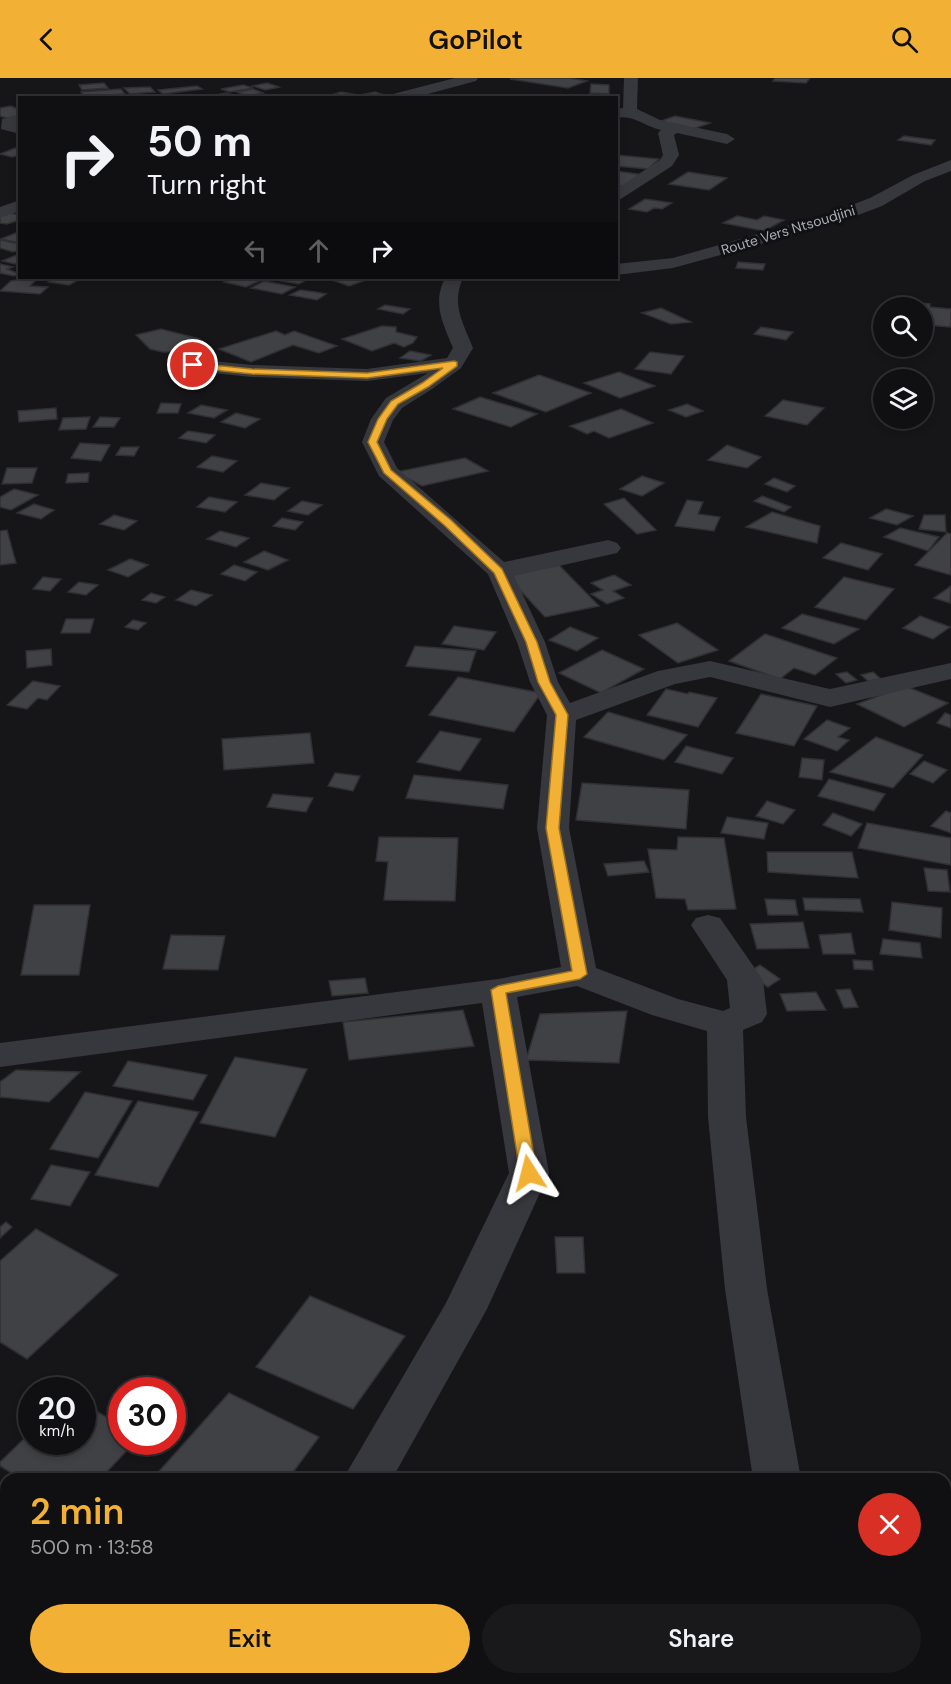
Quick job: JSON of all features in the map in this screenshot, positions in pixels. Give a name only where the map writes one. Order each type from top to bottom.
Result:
[{"type":"street","points":[[402,96],[471,78]]},
{"type":"street","points":[[631,78],[623,112],[655,124],[727,139]]},
{"type":"street","points":[[18,119],[8,122],[6,126],[18,129]]},
{"type":"street","points":[[618,196],[666,164],[670,155],[666,133],[676,128]]},
{"type":"street","name":"Route Vers Ntsoudjini","points":[[618,270],[673,263],[831,219],[876,202],[919,178],[951,165]]},
{"type":"street","points":[[0,213],[18,206]]},
{"type":"street","points":[[453,279],[448,288],[445,305],[463,348],[454,364],[425,385],[394,403],[382,419],[373,442],[387,471],[499,572],[531,642],[544,682],[562,715],[553,828],[580,974]]},
{"type":"street","points":[[193,365],[252,371],[367,375],[454,364]]},
{"type":"street","points":[[499,572],[608,548]]},
{"type":"street","points":[[562,715],[668,677],[710,669],[830,698],[951,671]]},
{"type":"street","points":[[0,1055],[498,990],[580,974],[665,1007],[725,1024],[749,1014],[745,980],[708,925]]},
{"type":"street","points":[[370,1473],[465,1309],[529,1173],[498,990]]},
{"type":"street","points":[[725,1024],[727,1117],[745,1278],[776,1473]]},
{"type":"building","points":[[570,78],[587,81],[568,88],[510,79]]},
{"type":"building","points":[[775,78],[810,78],[806,83],[773,81]]},
{"type":"building","points":[[104,83],[108,88],[82,90],[79,85]]},
{"type":"building","points":[[267,83],[279,87],[265,90],[253,86]]},
{"type":"building","points":[[591,84],[609,85],[609,94],[590,93]]},
{"type":"building","points":[[243,85],[253,88],[230,92],[221,89]]},
{"type":"building","points":[[197,86],[202,89],[163,94],[158,90]]},
{"type":"building","points":[[150,87],[155,92],[130,94],[124,88]]},
{"type":"building","points":[[121,89],[125,94],[83,96],[81,92]]},
{"type":"building","points":[[253,89],[263,93],[247,96],[237,92]]},
{"type":"building","points":[[341,92],[358,95],[355,96],[328,96]]},
{"type":"building","points":[[375,92],[387,96],[364,96],[361,95]]},
{"type":"building","points":[[226,93],[237,96],[212,96]]},
{"type":"building","points":[[11,106],[18,109],[18,116],[6,118],[0,116],[0,108]]},
{"type":"building","points":[[675,116],[710,123],[693,129],[658,122]]},
{"type":"building","points":[[904,136],[935,140],[931,145],[898,140]]},
{"type":"building","points":[[18,149],[18,156],[12,157],[0,154]]},
{"type":"building","points":[[618,155],[659,159],[648,169],[618,166]]},
{"type":"building","points":[[618,171],[644,175],[626,187],[618,185]]},
{"type":"building","points":[[688,172],[727,178],[709,190],[669,184]]},
{"type":"building","points":[[645,199],[672,203],[662,209],[654,208],[647,212],[629,209]]},
{"type":"building","points":[[10,213],[18,215],[18,221],[7,224],[0,223],[0,216]]},
{"type":"building","points":[[737,216],[757,220],[764,216],[784,220],[764,231],[723,223]]},
{"type":"building","points":[[18,232],[18,243],[1,239]]},
{"type":"building","points":[[0,240],[18,244],[18,251],[13,252],[0,248]]},
{"type":"building","points":[[18,254],[18,265],[2,261]]},
{"type":"building","points":[[738,262],[765,264],[763,270],[736,268]]},
{"type":"building","points":[[0,264],[13,267],[7,269],[18,275],[14,276],[0,273]]},
{"type":"building","points":[[53,279],[80,279],[69,285],[48,282]]},
{"type":"building","points":[[232,279],[259,281],[246,287],[224,282]]},
{"type":"building","points":[[269,279],[308,279],[299,284]]},
{"type":"building","points":[[336,279],[369,279],[349,286],[332,280]]},
{"type":"building","points":[[36,280],[30,286],[48,287],[40,294],[0,291],[11,281]]},
{"type":"building","points":[[264,281],[295,287],[282,294],[251,288]]},
{"type":"building","points":[[300,290],[326,294],[317,300],[290,295]]},
{"type":"building","points":[[385,305],[410,309],[403,314],[378,309]]},
{"type":"building","points":[[933,307],[951,309],[951,327],[933,326]]},
{"type":"building","points":[[661,308],[691,322],[671,324],[642,313]]},
{"type":"building","points":[[382,326],[396,327],[396,332],[417,337],[413,343],[404,347],[394,343],[372,351],[342,339]]},
{"type":"building","points":[[761,327],[793,332],[786,340],[754,334]]},
{"type":"building","points":[[161,329],[200,339],[198,352],[163,352],[150,349],[136,335]]},
{"type":"building","points":[[276,331],[285,335],[294,331],[337,346],[319,353],[293,345],[251,362],[219,349]]},
{"type":"building","points":[[410,351],[431,355],[421,361],[400,358]]},
{"type":"building","points":[[650,352],[684,356],[671,374],[635,369]]},
{"type":"building","points":[[619,372],[655,386],[620,398],[584,383]]},
{"type":"building","points":[[539,375],[591,393],[546,412],[493,393]]},
{"type":"building","points":[[480,397],[537,414],[511,427],[453,409]]},
{"type":"building","points":[[783,400],[824,408],[807,425],[765,416]]},
{"type":"building","points":[[161,403],[181,404],[178,413],[157,413]]},
{"type":"building","points":[[687,404],[703,411],[686,417],[669,410]]},
{"type":"building","points":[[201,405],[227,410],[214,418],[188,413]]},
{"type":"building","points":[[56,408],[57,419],[19,422],[18,411]]},
{"type":"building","points":[[621,409],[653,423],[609,438],[594,431],[587,434],[570,426]]},
{"type":"building","points":[[236,413],[260,419],[245,428],[221,422]]},
{"type":"building","points":[[90,417],[86,429],[59,430],[63,418]]},
{"type":"building","points":[[100,417],[120,418],[114,427],[93,427]]},
{"type":"building","points":[[188,431],[215,435],[206,443],[179,438]]},
{"type":"building","points":[[80,443],[110,445],[101,461],[71,458]]},
{"type":"building","points":[[727,445],[761,457],[747,468],[708,460]]},
{"type":"building","points":[[121,447],[139,447],[134,456],[116,455]]},
{"type":"building","points":[[212,456],[237,461],[223,472],[197,467]]},
{"type":"building","points":[[465,458],[488,471],[422,486],[396,472]]},
{"type":"building","points":[[7,468],[37,468],[32,483],[2,484]]},
{"type":"building","points":[[89,473],[88,482],[66,483],[68,474]]},
{"type":"building","points":[[642,476],[664,483],[642,496],[620,489]]},
{"type":"building","points":[[774,478],[795,486],[787,492],[765,484]]},
{"type":"building","points":[[261,483],[289,488],[274,500],[245,495]]},
{"type":"building","points":[[14,489],[38,495],[11,510],[0,507],[0,497]]},
{"type":"building","points":[[762,496],[791,507],[784,512],[754,501]]},
{"type":"building","points":[[209,497],[237,502],[225,512],[197,507]]},
{"type":"building","points":[[624,498],[656,530],[637,534],[604,504]]},
{"type":"building","points":[[687,500],[703,502],[698,514],[720,517],[714,531],[675,526]]},
{"type":"building","points":[[302,501],[322,505],[308,515],[288,511]]},
{"type":"building","points":[[34,504],[54,510],[41,519],[17,513]]},
{"type":"building","points":[[886,509],[913,516],[897,525],[870,518]]},
{"type":"building","points":[[772,512],[820,526],[817,543],[746,527]]},
{"type":"building","points":[[114,515],[137,521],[124,530],[100,524]]},
{"type":"building","points":[[924,515],[945,515],[946,532],[919,529]]},
{"type":"building","points":[[282,518],[303,522],[295,530],[273,526]]},
{"type":"building","points":[[900,528],[939,537],[928,551],[884,537]]},
{"type":"building","points":[[7,530],[16,563],[0,565],[0,531]]},
{"type":"building","points":[[220,531],[249,538],[236,547],[207,539]]},
{"type":"building","points":[[947,533],[951,534],[951,575],[915,565]]},
{"type":"building","points":[[841,543],[882,554],[868,570],[823,558]]},
{"type":"building","points":[[264,551],[288,560],[268,570],[244,562]]},
{"type":"building","points":[[130,559],[148,565],[128,577],[108,570]]},
{"type":"building","points":[[234,565],[257,572],[245,581],[221,574]]},
{"type":"building","points":[[559,565],[599,606],[545,617],[506,575]]},
{"type":"building","points":[[614,575],[631,585],[613,591],[624,598],[607,604],[591,594],[603,590],[591,583]]},
{"type":"building","points":[[43,577],[61,579],[50,591],[33,589]]},
{"type":"building","points":[[844,577],[894,589],[866,620],[815,607]]},
{"type":"building","points":[[79,582],[98,585],[86,595],[68,592]]},
{"type":"building","points":[[951,586],[950,603],[934,598]]},
{"type":"building","points":[[191,590],[212,595],[196,606],[176,600]]},
{"type":"building","points":[[151,593],[165,597],[156,603],[142,600]]},
{"type":"building","points":[[802,614],[859,629],[834,644],[782,628]]},
{"type":"building","points":[[920,616],[950,627],[933,639],[903,628]]},
{"type":"building","points":[[66,619],[94,619],[90,633],[61,633]]},
{"type":"building","points":[[133,620],[146,623],[138,630],[125,627]]},
{"type":"building","points":[[677,623],[718,650],[678,663],[639,635]]},
{"type":"building","points":[[454,626],[496,632],[484,650],[442,644]]},
{"type":"building","points":[[570,627],[598,638],[577,651],[549,640]]},
{"type":"building","points":[[765,634],[837,658],[815,675],[794,668],[780,679],[729,661]]},
{"type":"building","points":[[415,646],[476,651],[469,672],[406,666]]},
{"type":"building","points":[[51,649],[52,665],[27,668],[26,651]]},
{"type":"building","points":[[602,650],[644,669],[601,693],[559,673]]},
{"type":"building","points":[[847,672],[857,680],[846,683],[836,674]]},
{"type":"building","points":[[873,672],[881,679],[868,681],[861,675]]},
{"type":"building","points":[[458,677],[541,693],[514,732],[429,715]]},
{"type":"building","points":[[33,681],[60,686],[47,700],[38,698],[27,709],[7,705]]},
{"type":"building","points":[[905,686],[948,703],[904,727],[857,704]]},
{"type":"building","points":[[666,689],[717,698],[698,727],[647,715]]},
{"type":"building","points":[[761,694],[817,706],[794,746],[736,733]]},
{"type":"building","points":[[608,712],[687,735],[664,760],[584,737]]},
{"type":"building","points":[[945,713],[951,715],[951,728],[937,723]]},
{"type":"building","points":[[827,720],[850,728],[838,737],[849,740],[837,751],[804,739]]},
{"type":"building","points":[[440,731],[481,739],[460,771],[417,762]]},
{"type":"building","points":[[310,733],[314,763],[224,770],[222,739]]},
{"type":"building","points":[[876,737],[923,755],[893,788],[830,772]]},
{"type":"building","points":[[686,746],[733,758],[722,774],[675,762]]},
{"type":"building","points":[[802,758],[824,760],[822,780],[799,777]]},
{"type":"building","points":[[924,761],[947,770],[933,783],[910,774]]},
{"type":"building","points":[[335,773],[360,776],[353,791],[328,786]]},
{"type":"building","points":[[414,775],[508,785],[503,809],[406,798]]},
{"type":"building","points":[[829,779],[885,794],[874,811],[818,796]]},
{"type":"building","points":[[582,783],[689,790],[686,829],[576,820]]},
{"type":"building","points":[[273,794],[313,798],[306,812],[267,807]]},
{"type":"building","points":[[767,801],[795,810],[783,824],[756,816]]},
{"type":"building","points":[[946,811],[951,813],[951,833],[931,826]]},
{"type":"building","points":[[833,813],[862,824],[851,836],[823,825]]},
{"type":"building","points":[[727,817],[768,823],[764,839],[721,833]]},
{"type":"building","points":[[867,823],[951,838],[951,865],[858,848]]},
{"type":"building","points":[[379,837],[458,838],[455,901],[384,900],[388,862],[376,861]]},
{"type":"building","points":[[678,837],[724,838],[736,909],[688,910],[685,899],[656,898],[648,849],[677,850]]},
{"type":"building","points":[[767,852],[852,852],[858,878],[768,872]]},
{"type":"building","points":[[644,861],[649,872],[608,876],[604,864]]},
{"type":"building","points":[[924,868],[947,870],[950,892],[928,891]]},
{"type":"building","points":[[803,898],[860,899],[863,912],[805,910]]},
{"type":"building","points":[[765,899],[795,900],[798,915],[768,915]]},
{"type":"building","points":[[892,902],[942,908],[941,938],[889,930]]},
{"type":"building","points":[[34,905],[90,905],[79,975],[21,975]]},
{"type":"building","points":[[803,922],[809,948],[757,949],[750,924]]},
{"type":"building","points":[[851,933],[855,954],[823,954],[819,935]]},
{"type":"building","points":[[171,935],[225,936],[218,970],[163,969]]},
{"type":"building","points":[[883,939],[920,943],[922,958],[880,954]]},
{"type":"building","points":[[853,960],[872,961],[873,970],[854,969]]},
{"type":"building","points":[[760,965],[780,979],[768,987],[747,973]]},
{"type":"building","points":[[365,978],[368,993],[332,996],[329,981]]},
{"type":"building","points":[[850,989],[858,1007],[844,1008],[836,990]]},
{"type":"building","points":[[816,992],[826,1010],[787,1011],[780,994]]},
{"type":"building","points":[[463,1010],[474,1046],[349,1060],[343,1022]]},
{"type":"building","points":[[627,1011],[619,1063],[526,1060],[540,1014]]},
{"type":"building","points":[[235,1057],[307,1069],[275,1137],[200,1123]]},
{"type":"building","points":[[128,1061],[207,1075],[193,1100],[113,1086]]},
{"type":"building","points":[[16,1070],[80,1072],[49,1102],[0,1097],[0,1082]]},
{"type":"building","points":[[85,1092],[132,1101],[98,1158],[50,1149]]},
{"type":"building","points":[[138,1101],[199,1112],[158,1187],[95,1175]]},
{"type":"building","points":[[51,1165],[90,1172],[70,1206],[31,1199]]},
{"type":"building","points":[[6,1222],[12,1227],[0,1238],[0,1227]]},
{"type":"building","points":[[36,1229],[118,1275],[27,1359],[0,1342],[0,1261]]},
{"type":"building","points":[[555,1237],[583,1237],[585,1273],[557,1273]]},
{"type":"building","points":[[310,1296],[405,1336],[353,1409],[256,1367]]},
{"type":"building","points":[[229,1393],[319,1437],[292,1473],[157,1473],[174,1455],[186,1455],[186,1441]]},
{"type":"building","points":[[96,1411],[108,1418],[108,1455],[123,1455],[106,1473],[11,1473],[0,1466],[0,1462],[18,1445],[18,1455],[96,1455]]},
{"type":"route","points":[[193,365],[252,371],[367,375],[454,364],[425,385],[394,403],[382,419],[373,442],[387,471],[499,572],[531,642],[544,682],[562,715],[553,828],[580,974],[498,990],[529,1173]]}]
